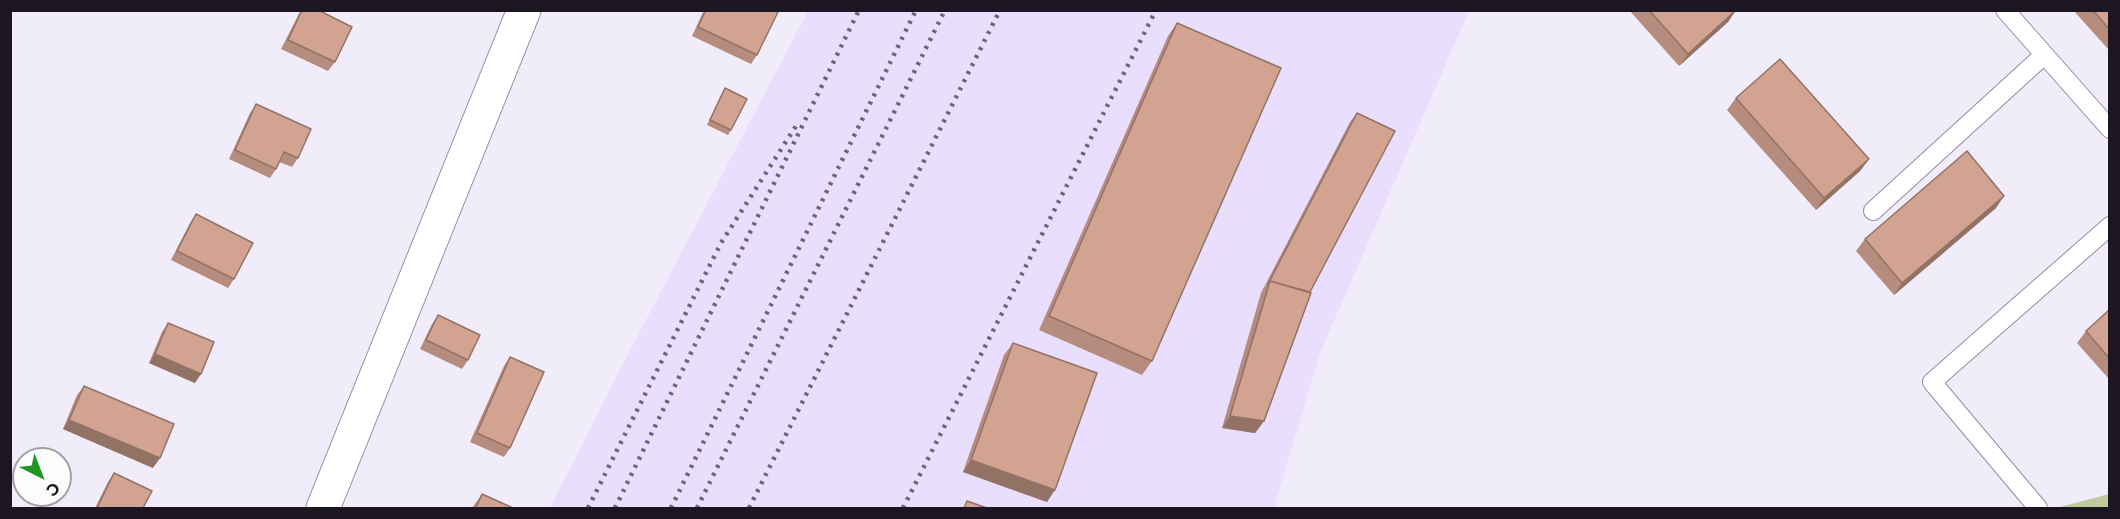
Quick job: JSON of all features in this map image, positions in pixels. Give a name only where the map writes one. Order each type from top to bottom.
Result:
[{"type":"street","points":[[323,508],[524,10]]},
{"type":"lane","points":[[2005,10],[2109,129]]},
{"type":"lane","points":[[1873,211],[2044,55]]},
{"type":"lane","points":[[2038,508],[1932,382],[2109,226]]},
{"type":"shaded area","points":[[808,11],[1469,11],[1320,353],[1274,508],[550,508]]},
{"type":"green space","points":[[2109,494],[2109,508],[2060,507]]},
{"type":"building","points":[[302,10],[318,10],[352,27],[335,62],[288,40]]},
{"type":"building","points":[[706,10],[779,10],[757,55],[698,27]]},
{"type":"building","points":[[1649,10],[1736,10],[1688,54]]},
{"type":"building","points":[[2093,10],[2109,10],[2109,29]]},
{"type":"building","points":[[1177,23],[1281,68],[1152,361],[1049,316]]},
{"type":"building","points":[[1780,59],[1869,159],[1824,198],[1736,98]]},
{"type":"building","points":[[725,88],[747,99],[731,130],[710,120]]},
{"type":"building","points":[[256,104],[311,129],[298,158],[284,152],[276,169],[235,150]]},
{"type":"building","points":[[1357,113],[1395,131],[1310,292],[1270,281],[1268,284]]},
{"type":"building","points":[[1967,151],[2004,196],[1902,283],[1865,239]]},
{"type":"building","points":[[196,214],[253,243],[234,279],[177,251]]},
{"type":"building","points":[[1270,281],[1311,293],[1264,421],[1230,416]]},
{"type":"building","points":[[2109,310],[2109,358],[2086,331]]},
{"type":"building","points":[[438,315],[480,335],[468,360],[426,340]]},
{"type":"building","points":[[168,323],[214,342],[201,374],[155,354]]},
{"type":"building","points":[[1013,343],[1097,373],[1055,490],[971,460]]},
{"type":"building","points":[[510,357],[544,372],[510,448],[477,433]]},
{"type":"building","points":[[84,386],[174,424],[160,458],[69,420]]},
{"type":"building","points":[[114,473],[152,491],[143,508],[97,508]]},
{"type":"building","points":[[482,494],[513,508],[476,508]]},
{"type":"building","points":[[967,501],[987,508],[964,508]]},
{"type":"railway","points":[[615,508],[859,10]]},
{"type":"railway","points":[[671,508],[916,10]]},
{"type":"railway","points":[[697,508],[945,10]]},
{"type":"railway","points":[[749,508],[1000,10]]},
{"type":"railway","points":[[903,508],[1156,10]]},
{"type":"railway","points":[[588,508],[721,243],[796,126]]}]
